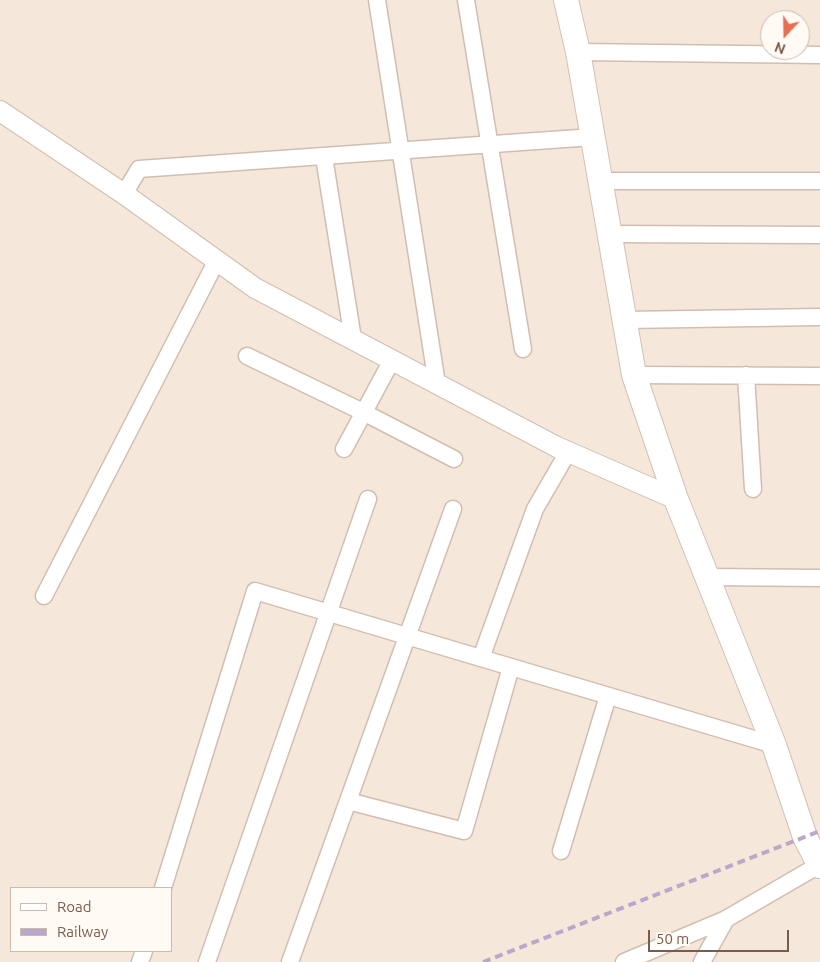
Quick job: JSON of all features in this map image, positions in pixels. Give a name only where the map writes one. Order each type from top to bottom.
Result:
[{"type":"main road","points":[[566,0],[578,52],[634,375],[676,499],[774,745],[805,837],[820,866]]},
{"type":"street","points":[[377,0],[437,384]]},
{"type":"street","points":[[466,0],[523,349]]},
{"type":"street","points":[[578,52],[820,55]]},
{"type":"street","points":[[0,111],[124,194],[255,288],[568,452],[676,499]]},
{"type":"street","points":[[124,194],[139,169],[593,137]]},
{"type":"street","points":[[324,156],[353,340]]},
{"type":"street","points":[[600,181],[820,181]]},
{"type":"street","points":[[610,234],[820,235]]},
{"type":"street","points":[[44,596],[217,260]]},
{"type":"street","points":[[625,320],[820,317]]},
{"type":"street","points":[[247,356],[364,412],[454,459]]},
{"type":"street","points":[[344,449],[392,360]]},
{"type":"street","points":[[634,375],[820,376]]},
{"type":"street","points":[[746,375],[753,489]]},
{"type":"street","points":[[481,658],[535,509],[568,452]]},
{"type":"street","points":[[207,962],[327,612],[368,499]]},
{"type":"street","points":[[290,962],[453,509]]},
{"type":"street","points":[[708,577],[820,578]]},
{"type":"street","points":[[163,887],[255,591],[774,745]]},
{"type":"street","points":[[348,801],[464,831],[511,667]]},
{"type":"street","points":[[560,851],[608,696]]},
{"type":"street","points":[[624,962],[726,919],[820,866]]},
{"type":"street","points":[[702,962],[726,919]]},
{"type":"shaded area","points":[[0,0],[820,0],[820,962],[0,962]]},
{"type":"railway","points":[[483,962],[820,831]]}]
